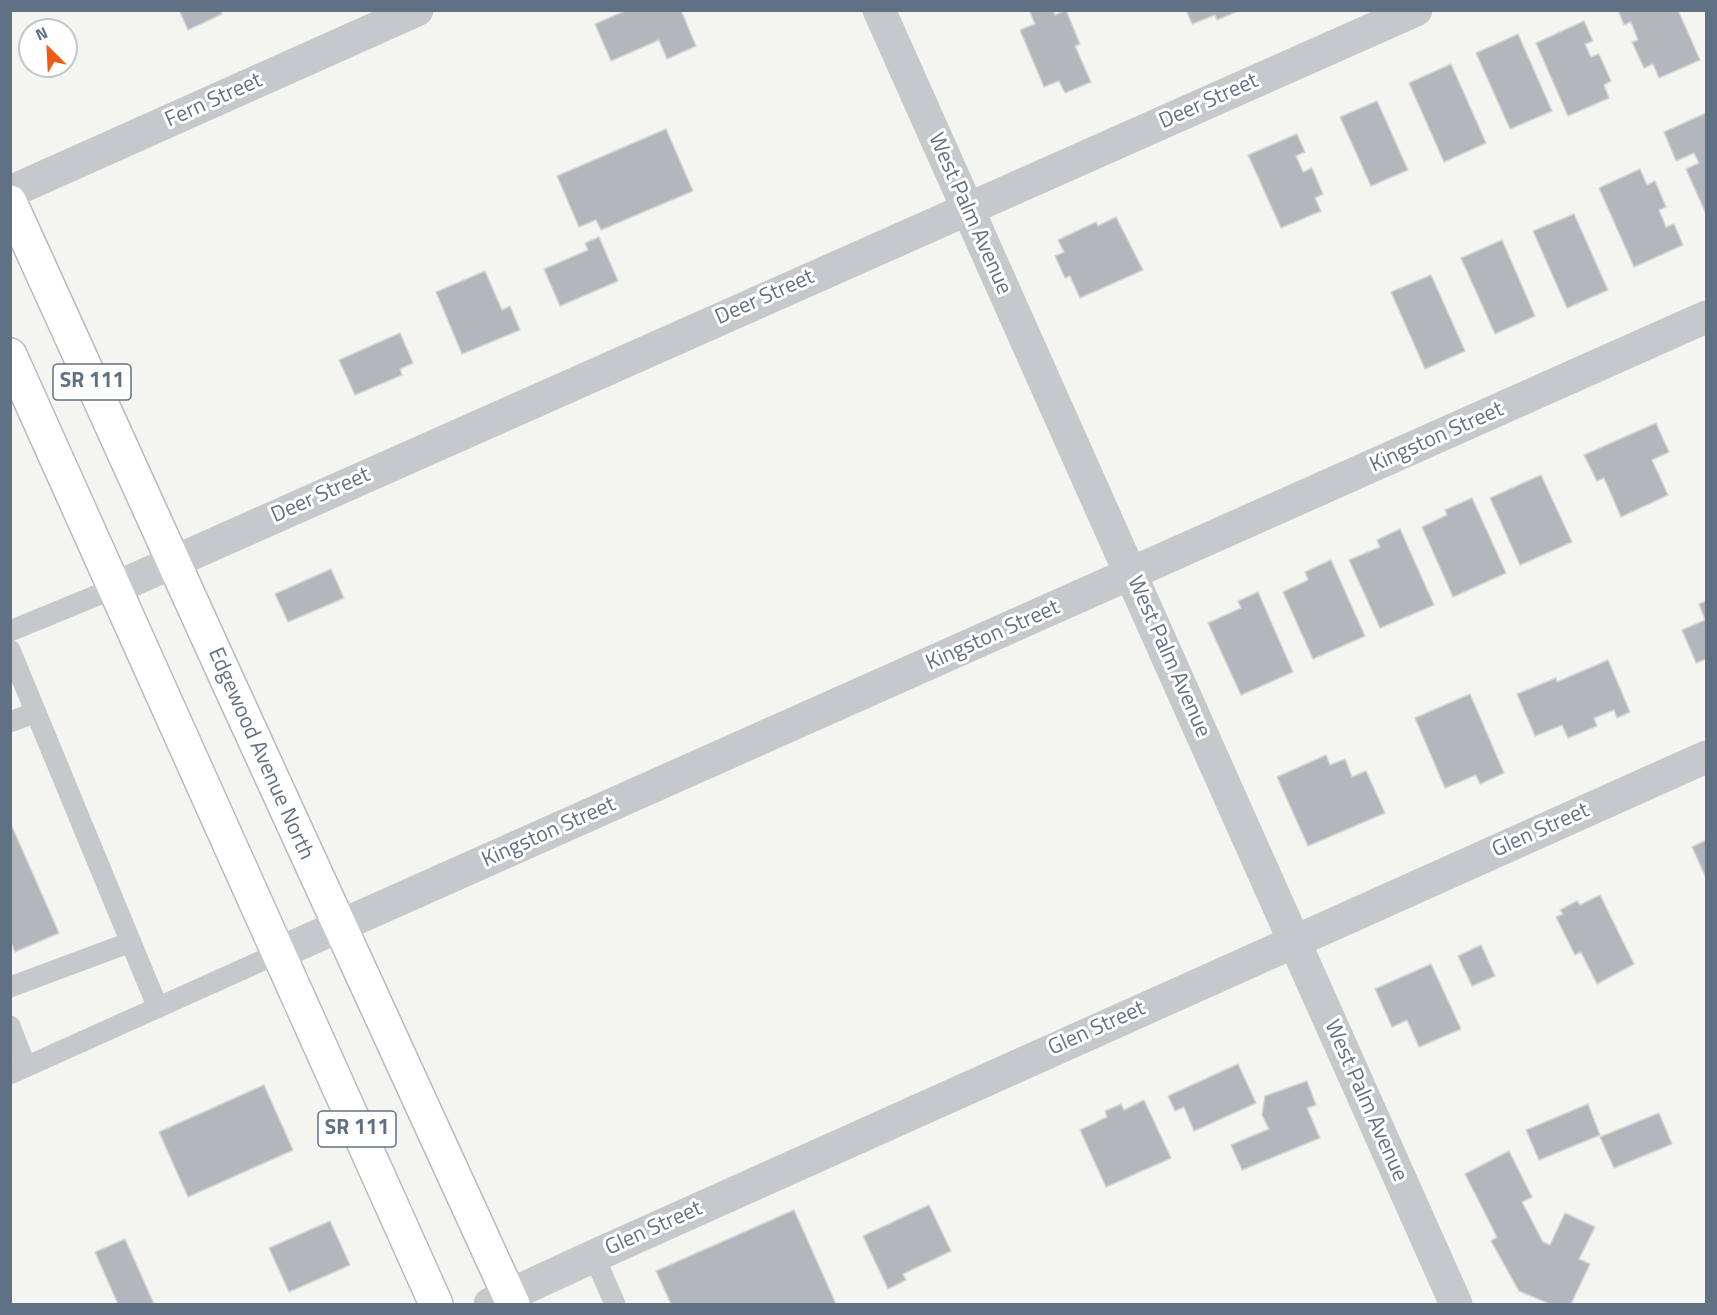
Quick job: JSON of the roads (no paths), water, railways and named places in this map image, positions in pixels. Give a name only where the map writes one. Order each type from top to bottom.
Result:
[{"type":"main road","name":"Edgewood Avenue North","points":[[10,202],[339,926],[504,1302]]},
{"type":"main road","name":"SR 111","points":[[10,355],[436,1305]]},
{"type":"street","name":"Fern Street","points":[[10,192],[417,10]]},
{"type":"street","name":"West Palm Avenue","points":[[879,10],[1456,1305]]},
{"type":"street","name":"Deer Street","points":[[115,588],[1416,10]]},
{"type":"street","name":"Kingston Street","points":[[279,953],[1707,317]]},
{"type":"street","name":"Glen Street","points":[[504,1302],[594,1256],[1707,757]]},
{"type":"lane","points":[[10,632],[115,588]]},
{"type":"lane","points":[[10,650],[158,1008]]},
{"type":"lane","points":[[10,722],[36,712]]},
{"type":"lane","points":[[10,987],[131,942]]},
{"type":"lane","points":[[10,1026],[18,1071],[279,953]]},
{"type":"lane","points":[[594,1256],[615,1305]]}]
